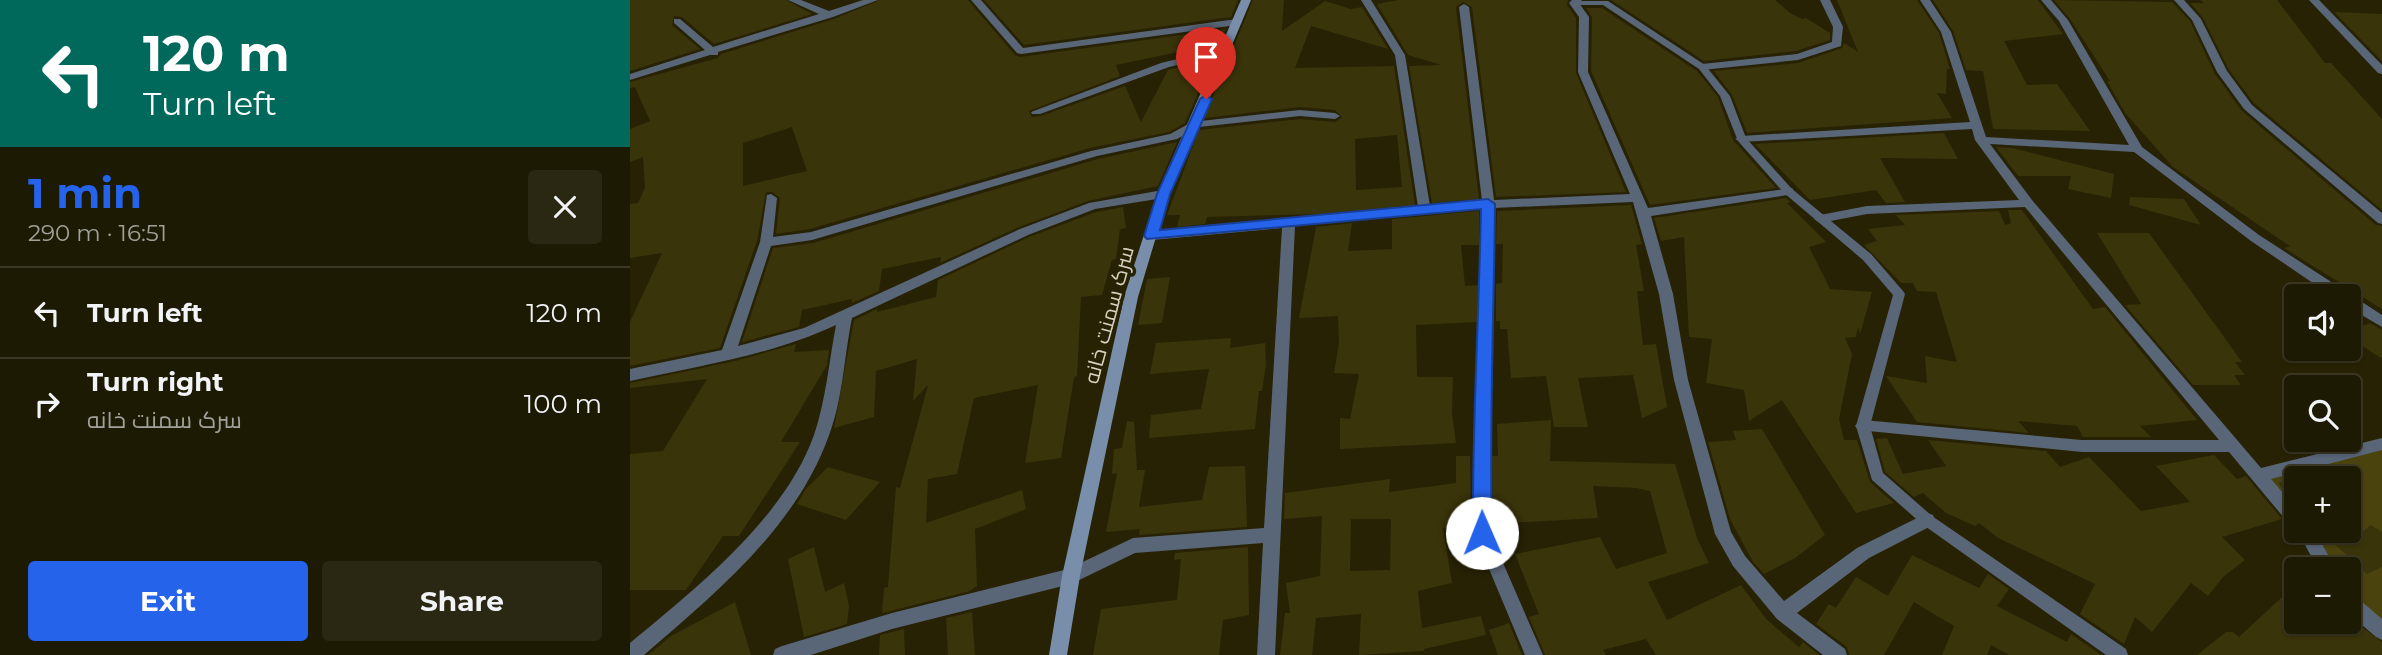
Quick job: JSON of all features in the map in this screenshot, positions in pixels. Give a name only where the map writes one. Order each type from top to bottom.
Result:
[{"type":"street","points":[[793,0],[830,15]]},
{"type":"street","points":[[630,77],[714,53],[873,0]]},
{"type":"street","points":[[976,0],[1021,51],[1237,22]]},
{"type":"street","name":"سرک سمنت خانه","points":[[1058,655],[1071,576],[1131,296],[1163,194],[1196,124],[1246,0]]},
{"type":"street","points":[[1366,0],[1399,55],[1424,210]]},
{"type":"street","points":[[1702,67],[1798,57],[1837,44],[1838,27],[1825,0]]},
{"type":"street","points":[[1925,0],[1946,32],[1981,139],[2028,202],[2284,505]]},
{"type":"street","points":[[2046,0],[2063,20],[2137,149],[2255,239],[2324,284]]},
{"type":"street","points":[[2179,0],[2196,19],[2222,72],[2248,107],[2382,220]]},
{"type":"street","points":[[2314,0],[2382,71]]},
{"type":"street","points":[[1576,1],[1584,17],[1583,72],[1644,213],[1666,295],[1681,380],[1723,534],[1739,561],[1783,613],[1838,655]]},
{"type":"street","points":[[1464,7],[1488,204],[1486,370],[1481,447],[1482,533],[1534,655]]},
{"type":"street","points":[[677,21],[714,53]]},
{"type":"street","points":[[1036,112],[1165,65],[1226,50]]},
{"type":"street","points":[[766,242],[812,236],[1095,153],[1173,136],[1196,124],[1300,114],[1335,117]]},
{"type":"street","points":[[1741,139],[1976,125]]},
{"type":"street","points":[[1981,139],[2137,149]]},
{"type":"street","points":[[1644,213],[1788,191]]},
{"type":"street","points":[[630,375],[728,354],[808,332],[1024,232],[1093,206],[1163,194]]},
{"type":"street","points":[[728,354],[766,242],[771,198]]},
{"type":"street","points":[[1152,236],[1488,204],[1636,198]]},
{"type":"street","points":[[1820,219],[1867,210],[2028,202]]},
{"type":"street","points":[[1266,655],[1289,223]]},
{"type":"street","points":[[2361,308],[2382,322]]},
{"type":"street","points":[[630,655],[713,581],[757,535],[803,478],[821,435],[845,316]]},
{"type":"street","points":[[1863,426],[2068,446],[2234,446]]},
{"type":"street","points":[[2259,475],[2382,444]]},
{"type":"street","points":[[1783,613],[1863,553],[1927,520]]},
{"type":"street","points":[[782,655],[892,621],[1071,576],[1133,546],[1271,535]]},
{"type":"street","points":[[2361,612],[2382,631]]},
{"type":"lane","points":[[1576,1],[1605,3],[1702,67],[1725,96],[1741,139],[1788,191],[1867,257],[1899,294],[1863,426],[1877,477],[1927,520],[2120,655]]},
{"type":"shaded area","points":[[2382,444],[2382,631],[2361,612],[2361,557],[2320,557],[2312,543],[2361,543],[2361,466],[2295,466],[2350,452],[2361,452],[2361,449]]},
{"type":"shaded area","points":[[2284,469],[2284,505],[2259,475]]},
{"type":"building","points":[[630,0],[786,0],[812,14],[714,44],[682,17],[674,16],[672,25],[700,49],[630,71]]},
{"type":"building","points":[[880,0],[968,0],[1015,55],[1020,57],[1226,29],[1218,46],[1175,57],[1178,52],[1116,65],[1120,76],[1029,111],[1032,117],[1041,116],[1125,86],[1141,122],[1168,70],[1213,59],[1185,123],[1169,132],[1090,148],[810,229],[776,234],[780,198],[772,192],[766,192],[757,241],[720,348],[630,366],[630,322],[662,253],[630,258],[630,204],[638,203],[645,188],[643,157],[630,162],[630,129],[650,121],[635,87],[630,88],[630,82],[718,58],[721,54],[834,19]],"holes":[[[792,127],[807,171],[743,186],[743,143]]]},
{"type":"building","points":[[984,0],[1238,0],[1231,17],[1024,45]]},
{"type":"building","points":[[1253,0],[1284,0],[1282,31],[1325,1],[1351,9],[1362,7],[1388,49],[1311,26],[1295,68],[1394,66],[1415,205],[1319,214],[1207,217],[1205,224],[1177,227],[1180,215],[1167,215],[1199,130],[1300,119],[1335,122],[1342,117],[1335,110],[1300,107],[1204,118]],"holes":[[[1397,135],[1402,187],[1356,190],[1355,139]]]},
{"type":"building","points":[[1398,0],[1568,0],[1567,5],[1576,18],[1576,73],[1626,192],[1496,197],[1472,7],[1463,2],[1456,7],[1479,199],[1432,203],[1409,66],[1441,65],[1408,55],[1377,4]]},
{"type":"building","points":[[1611,0],[1775,0],[1790,13],[1802,19],[1806,18],[1830,33],[1830,40],[1796,51],[1704,61]]},
{"type":"building","points":[[1837,0],[1917,0],[1939,33],[1950,69],[1947,69],[1946,94],[1937,93],[1952,118],[1747,133],[1732,95],[1714,71],[1798,63],[1842,48],[1844,43],[1858,52]]},
{"type":"building","points":[[1933,0],[2038,0],[2063,34],[2004,41],[2027,85],[2057,84],[2090,131],[1993,129],[1983,71],[1966,70],[1953,31]]},
{"type":"building","points":[[2054,0],[2172,2],[2190,21],[2215,74],[2242,111],[2376,225],[2382,226],[2382,309],[2361,296],[2361,284],[2342,284],[2284,248],[2290,246],[2173,167],[2125,113],[2107,81],[2110,81],[2070,19]]},
{"type":"building","points":[[2200,0],[2277,0],[2325,63],[2331,63],[2382,119],[2382,210],[2254,103],[2229,70],[2203,18],[2190,3],[2204,3]]},
{"type":"building","points":[[1586,8],[1602,8],[1697,71],[1718,97],[1733,140],[1776,188],[1650,205],[1591,71],[1592,17]]},
{"type":"building","points":[[2334,12],[2382,14],[2382,61]]},
{"type":"building","points":[[1944,133],[1958,159],[1880,158],[1905,202],[1886,203],[1876,190],[1810,200],[1755,144]]},
{"type":"building","points":[[1177,142],[1158,186],[1088,201],[1019,227],[940,263],[941,257],[882,269],[879,291],[852,303],[852,299],[802,310],[799,327],[742,342],[773,248],[813,243],[1098,159]]},
{"type":"building","points":[[1996,147],[2012,148],[2114,174],[2111,198],[2068,189],[2071,176],[2018,176]]},
{"type":"building","points":[[2130,197],[2184,199],[2201,225],[2129,205]]},
{"type":"building","points":[[1786,198],[1791,202],[1787,203],[1826,242],[1809,247],[1830,289],[1872,292],[1860,334],[1858,327],[1856,337],[1845,338],[1852,354],[1839,419],[1844,440],[1857,440],[1870,482],[1894,503],[1856,513],[1782,400],[1749,421],[1744,390],[1706,383],[1712,339],[1689,337],[1684,237],[1661,241],[1654,218]]},
{"type":"building","points":[[1631,205],[1642,244],[1636,245],[1644,291],[1637,291],[1643,345],[1656,344],[1667,407],[1642,418],[1633,375],[1578,378],[1588,427],[1554,427],[1546,376],[1511,378],[1507,329],[1500,329],[1500,321],[1496,321],[1496,284],[1502,283],[1503,244],[1496,244],[1497,211]]},
{"type":"building","points":[[1123,207],[1126,228],[1120,229],[1116,259],[1112,260],[1102,295],[1081,297],[1077,376],[1074,377],[1061,458],[1025,463],[1038,385],[974,398],[957,474],[928,479],[926,523],[1022,490],[1026,509],[975,529],[977,586],[970,591],[882,613],[884,588],[888,587],[896,487],[900,488],[928,385],[913,401],[917,359],[876,371],[874,417],[834,428],[854,320],[877,309],[877,312],[936,297],[938,280],[1029,237],[1096,212]]},
{"type":"building","points":[[2008,210],[2022,210],[2093,309],[2105,307],[2197,420],[2140,426],[2151,437],[2083,437],[2077,426],[2018,421],[2029,433],[1917,422],[1886,376],[1927,383],[1925,356],[1957,362],[1936,292],[1917,291],[1913,283],[1901,283],[1864,245],[1877,241],[1868,229],[1905,225],[1896,215],[1999,211],[2005,225],[2011,223]]},
{"type":"building","points":[[1479,211],[1479,245],[1461,245],[1465,286],[1478,285],[1477,322],[1416,325],[1417,377],[1453,377],[1452,413],[1456,443],[1340,449],[1340,418],[1350,419],[1359,374],[1334,373],[1339,343],[1338,316],[1299,318],[1316,227],[1352,223],[1348,251],[1392,249],[1392,219]]},
{"type":"building","points":[[2097,233],[2149,233],[2242,362],[2235,362],[2245,375],[2234,375],[2241,385],[2193,385],[2125,305],[2141,304]]},
{"type":"building","points":[[1170,277],[1162,323],[1138,325],[1147,279]]},
{"type":"building","points":[[2370,323],[2382,330],[2382,359],[2361,345],[2361,326]]},
{"type":"building","points":[[1231,338],[1230,348],[1265,343],[1266,364],[1262,391],[1259,391],[1255,429],[1149,438],[1151,415],[1201,409],[1209,369],[1150,374],[1156,343]]},
{"type":"building","points":[[796,344],[794,352],[829,350],[827,365],[781,442],[800,442],[739,536],[723,536],[686,590],[630,590],[630,454],[663,451],[707,379],[630,388],[630,383],[735,361]]},
{"type":"building","points":[[1551,420],[1550,461],[1675,464],[1697,538],[1709,563],[1648,582],[1667,620],[1741,585],[1767,620],[1799,647],[1803,642],[1819,655],[1656,655],[1646,639],[1603,650],[1606,655],[1545,655],[1529,617],[1539,614],[1515,554],[1600,537],[1616,569],[1667,553],[1650,491],[1636,488],[1593,486],[1598,518],[1493,524],[1492,456],[1498,456],[1497,424]]},
{"type":"building","points":[[1127,421],[1134,422],[1137,470],[1145,470],[1139,507],[1202,500],[1209,467],[1245,466],[1247,527],[1139,535],[1140,529],[1106,532],[1117,473],[1112,474],[1114,449],[1122,448]]},
{"type":"building","points":[[1762,429],[1825,535],[1795,558],[1764,574],[1753,562],[1730,519],[1708,442],[1736,440],[1733,431]]},
{"type":"building","points":[[1887,438],[1903,474],[1946,466],[1928,440],[2046,451],[2060,467],[2089,457],[2141,511],[2190,502],[2156,466],[2214,455],[2237,479],[2246,476],[2282,519],[2222,537],[2245,560],[2223,577],[2208,596],[2191,583],[2152,632],[2135,617],[2124,644],[2080,614],[2095,584],[1998,538],[1979,523],[1975,526],[1946,513],[1923,493],[1914,497],[1885,472],[1876,439]]},
{"type":"building","points":[[1456,456],[1470,456],[1471,526],[1443,528],[1452,583],[1418,591],[1422,628],[1481,616],[1486,635],[1424,651],[1359,655],[1361,614],[1316,618],[1312,655],[1280,655],[1285,613],[1290,613],[1286,583],[1320,576],[1322,516],[1284,519],[1285,493],[1390,479],[1389,492],[1456,483]],"holes":[[[1351,519],[1391,519],[1390,570],[1350,571]]]},
{"type":"building","points":[[828,467],[880,482],[846,520],[797,504],[805,490]]},
{"type":"building","points":[[2371,525],[2382,532],[2382,567],[2367,574],[2361,568],[2361,557],[2349,557],[2334,543],[2361,543],[2361,533]]},
{"type":"building","points":[[814,547],[825,592],[844,583],[849,606],[847,624],[804,637],[788,559]]},
{"type":"building","points":[[1248,547],[1249,615],[1223,620],[1219,655],[1093,655],[1101,609],[1177,600],[1181,559],[1174,560],[1175,553]]},
{"type":"building","points":[[1912,555],[1979,588],[1988,574],[2009,589],[1997,606],[2067,642],[2071,634],[2101,655],[2009,655],[1991,645],[1987,655],[1942,655],[1954,626],[1914,602],[1884,655],[1849,655],[1847,647],[1816,624],[1829,604],[1836,608],[1856,577],[1888,596]]},
{"type":"building","points":[[2284,595],[2284,634],[2361,634],[2361,626],[2382,642],[2382,655],[2197,655],[2226,632],[2233,632],[2239,637]]},
{"type":"building","points":[[735,602],[751,655],[648,655],[671,636]]},
{"type":"building","points":[[972,612],[975,655],[948,655],[946,618]]},
{"type":"building","points":[[1509,623],[1522,655],[1498,655],[1489,630]]},
{"type":"building","points":[[904,629],[905,655],[879,655],[880,635]]},
{"type":"route","points":[[1206,99],[1163,194],[1152,236],[1488,204],[1486,370],[1481,447],[1482,533]]}]
